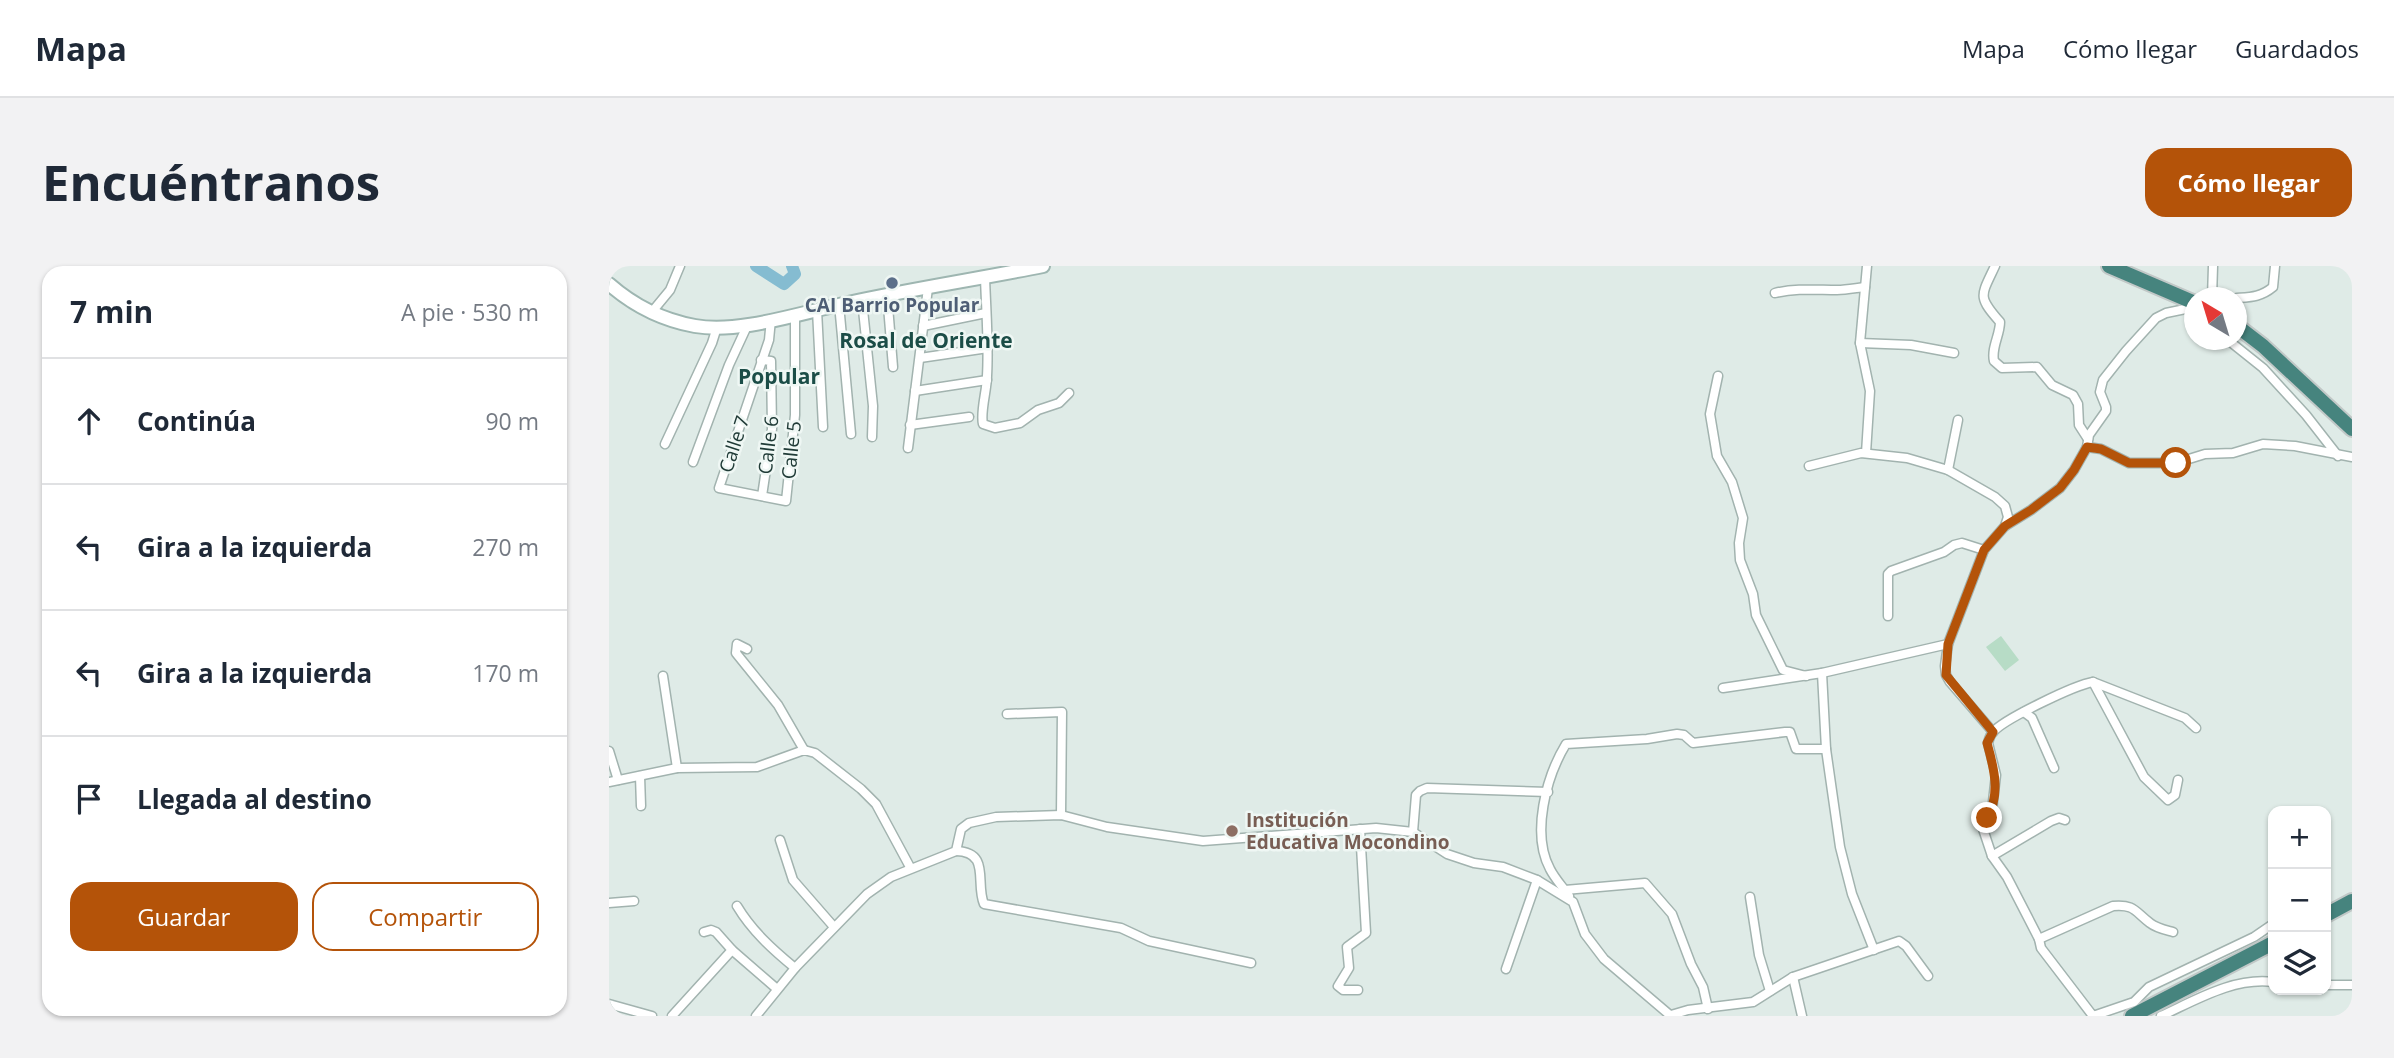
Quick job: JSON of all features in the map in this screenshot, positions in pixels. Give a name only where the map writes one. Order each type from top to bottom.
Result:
[{"type":"highway","points":[[2109,266],[2184,300]]},
{"type":"highway","points":[[2247,334],[2352,429]]},
{"type":"highway","points":[[2331,912],[2352,901]]},
{"type":"highway","points":[[2134,1012],[2268,945]]},
{"type":"main road","points":[[609,285],[651,313],[697,326],[717,327],[748,324],[887,294],[1043,266]]},
{"type":"street","points":[[651,313],[670,290],[680,266]]},
{"type":"street","points":[[1866,453],[1870,391],[1860,343],[1867,266]]},
{"type":"street","points":[[1995,266],[1982,295],[1985,305],[2000,322],[1998,341],[1992,354],[1994,361],[2002,368],[2037,367],[2052,385],[2073,395],[2078,404],[2079,425],[2087,443],[2129,463],[2176,463],[2205,454],[2233,453],[2263,444],[2295,446],[2352,457]]},
{"type":"street","points":[[2212,287],[2213,266]]},
{"type":"street","points":[[2247,298],[2266,294],[2273,287],[2276,266]]},
{"type":"street","points":[[985,277],[988,348],[983,424],[990,428],[1020,423],[1038,410],[1059,403],[1069,393]]},
{"type":"street","points":[[1775,293],[1865,287]]},
{"type":"street","points":[[908,448],[928,288]]},
{"type":"street","points":[[887,294],[893,367]]},
{"type":"street","points":[[862,300],[873,406],[872,437]]},
{"type":"street","points":[[839,304],[851,434]]},
{"type":"street","points":[[1993,732],[1946,675],[1948,644],[1984,550],[2005,526],[2060,488],[2074,470],[2106,411],[2100,392],[2103,380],[2156,318],[2184,308]]},
{"type":"street","points":[[817,310],[823,427]]},
{"type":"street","points":[[923,326],[986,313]]},
{"type":"street","name":"Calle 5","points":[[762,496],[786,501],[796,415],[795,314]]},
{"type":"street","name":"Calle 7","points":[[762,496],[719,488],[769,340],[771,319]]},
{"type":"street","points":[[693,462],[729,365],[748,324]]},
{"type":"street","points":[[665,444],[717,327]]},
{"type":"street","points":[[1860,343],[1911,345],[1954,353]]},
{"type":"street","points":[[920,358],[988,348]]},
{"type":"street","points":[[2240,350],[2263,368],[2306,415],[2337,456]]},
{"type":"street","name":"Calle 6","points":[[761,360],[771,361],[772,388],[772,429],[762,496]]},
{"type":"street","points":[[1718,376],[1710,414],[1717,456],[1732,482],[1743,518],[1739,542],[1740,560],[1753,594],[1756,615],[1783,670],[1806,676]]},
{"type":"street","points":[[915,391],[987,380]]},
{"type":"street","points":[[910,425],[969,417]]},
{"type":"street","points":[[1948,470],[1958,420]]},
{"type":"street","points":[[1809,467],[1866,453],[1907,458],[1948,470],[2005,506],[2008,517],[2005,526]]},
{"type":"street","points":[[1888,616],[1888,574],[1891,571],[1962,543],[1984,550]]},
{"type":"street","points":[[747,649],[737,644],[736,653],[778,705],[804,750]]},
{"type":"street","points":[[1723,688],[1822,673],[1948,644]]},
{"type":"street","points":[[1822,673],[1826,749],[1845,873],[1874,950]]},
{"type":"street","points":[[663,676],[677,768]]},
{"type":"street","points":[[2093,682],[2144,777],[2168,800],[2175,795],[2178,780]]},
{"type":"street","points":[[2196,728],[2185,718],[2093,682],[2081,684],[2024,712],[1993,732],[1987,743],[1996,775],[1992,810],[1983,829],[1984,837],[2039,939],[2045,956],[2093,1016],[2134,1012],[2149,987],[2254,937],[2268,927]]},
{"type":"street","points":[[1007,714],[1062,712],[1061,815]]},
{"type":"street","points":[[2024,712],[2032,718],[2054,768]]},
{"type":"street","points":[[1826,749],[1796,749],[1790,732],[1693,743],[1684,735],[1677,734],[1647,739],[1566,744],[1541,814],[1541,834],[1550,869],[1573,902],[1585,934],[1604,959],[1671,1016],[1688,1010],[1753,1002],[1793,977],[1899,941],[1906,946],[1928,976]]},
{"type":"street","points":[[609,751],[613,781],[677,768],[757,767],[804,750],[815,753],[876,804],[910,867]]},
{"type":"street","points":[[640,776],[641,806]]},
{"type":"street","points":[[1413,832],[1416,795],[1427,788],[1548,792]]},
{"type":"street","points":[[955,851],[961,829],[969,823],[996,817],[1061,815],[1107,827],[1203,841],[1376,828],[1413,832],[1447,854],[1474,863],[1503,867],[1537,880],[1573,902]]},
{"type":"street","points":[[1992,856],[2051,821],[2059,818],[2064,820]]},
{"type":"street","points":[[1358,990],[1343,990],[1338,986],[1349,968],[1347,947],[1366,933],[1360,829]]},
{"type":"street","points":[[780,841],[793,880],[834,927]]},
{"type":"street","points":[[756,1016],[795,968],[867,894],[910,867],[955,851],[967,851],[975,857],[981,876],[984,904],[1121,928],[1149,941],[1251,963]]},
{"type":"street","points":[[1506,969],[1537,880]]},
{"type":"street","points":[[1565,890],[1645,883],[1672,915],[1703,987],[1708,1009]]},
{"type":"street","points":[[1750,897],[1759,955],[1770,991]]},
{"type":"street","points":[[609,903],[634,901]]},
{"type":"street","points":[[2039,939],[2113,906],[2122,905],[2139,911],[2150,924],[2173,932]]},
{"type":"street","points":[[737,906],[748,924],[795,968]]},
{"type":"street","points":[[704,932],[716,932],[732,950],[777,989]]},
{"type":"street","points":[[672,1016],[732,950]]},
{"type":"street","points":[[1793,977],[1802,1016]]},
{"type":"street","points":[[2161,1016],[2231,985],[2268,982]]},
{"type":"street","points":[[2331,985],[2352,985]]},
{"type":"street","points":[[609,1004],[652,1016]]},
{"type":"green space","points":[[2001,636],[2019,660],[2005,671],[1986,647]]},
{"type":"waterway","points":[[756,266],[784,284],[795,274],[792,266]]},
{"type":"place","name":"CAI Barrio Popular","points":[[892,283]]},
{"type":"place","name":"Institución Educativa Mocondino","points":[[1232,831]]},
{"type":"district","name":"Rosal de Oriente","points":[[926,341]]},
{"type":"district","name":"Popular","points":[[779,377]]},
{"type":"route","points":[[1987,818],[1992,810],[1996,775],[1987,743],[1993,732],[1950,682],[1945,666],[1948,644],[1984,550],[2005,526],[2060,488],[2087,447],[2101,449],[2129,463],[2176,463]]}]
